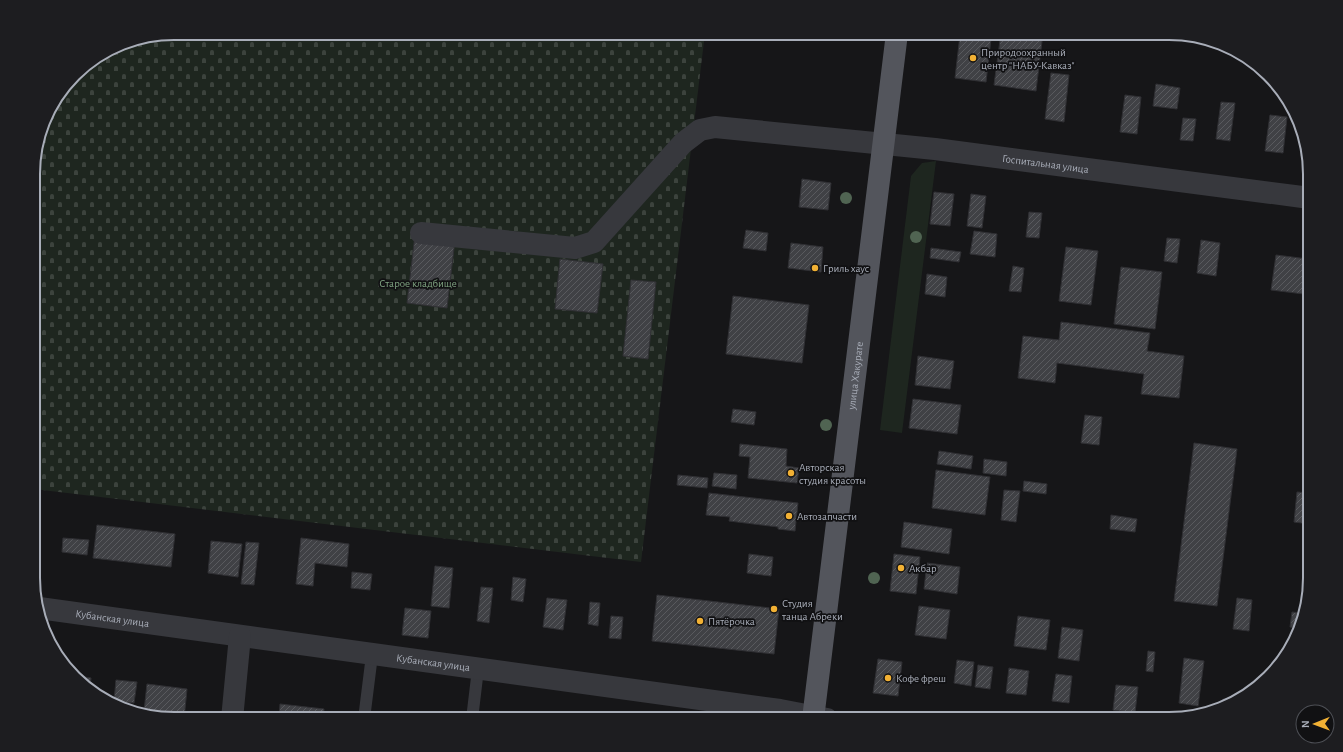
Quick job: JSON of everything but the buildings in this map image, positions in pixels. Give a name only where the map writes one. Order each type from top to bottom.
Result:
[{"type":"main road","name":"улица Хакурате","points":[[819,712],[896,40]]},
{"type":"street","name":"Госпитальная улица","points":[[421,233],[575,248],[594,242],[683,143],[700,130],[715,126],[935,149],[1303,197]]},
{"type":"street","name":"Кубанская улица","points":[[44,609],[478,669],[747,712],[780,710],[790,712]]},
{"type":"street","points":[[233,712],[240,636]]},
{"type":"lane","points":[[365,712],[372,655]]},
{"type":"lane","points":[[473,712],[478,669]]},
{"type":"green space","name":"Старое кладбище","points":[[704,40],[641,562],[40,490],[41,157],[50,123],[58,107],[73,86],[86,73],[107,58],[131,47],[157,41]]},
{"type":"green space","points":[[936,161],[902,433],[880,430],[911,176],[922,163]]},
{"type":"place","name":"Природоохранный центр \"НАБУ-Кавказ\"","points":[[973,58]]},
{"type":"place","name":"Гриль хаус","points":[[815,268]]},
{"type":"place","name":"Авторская студия красоты","points":[[791,473]]},
{"type":"place","name":"Автозапчасти","points":[[789,516]]},
{"type":"place","name":"Акбар","points":[[901,568]]},
{"type":"place","name":"Студия танца Абреки","points":[[774,609]]},
{"type":"place","name":"Пятёрочка","points":[[700,621]]},
{"type":"place","name":"Кофе фреш","points":[[888,678]]}]
